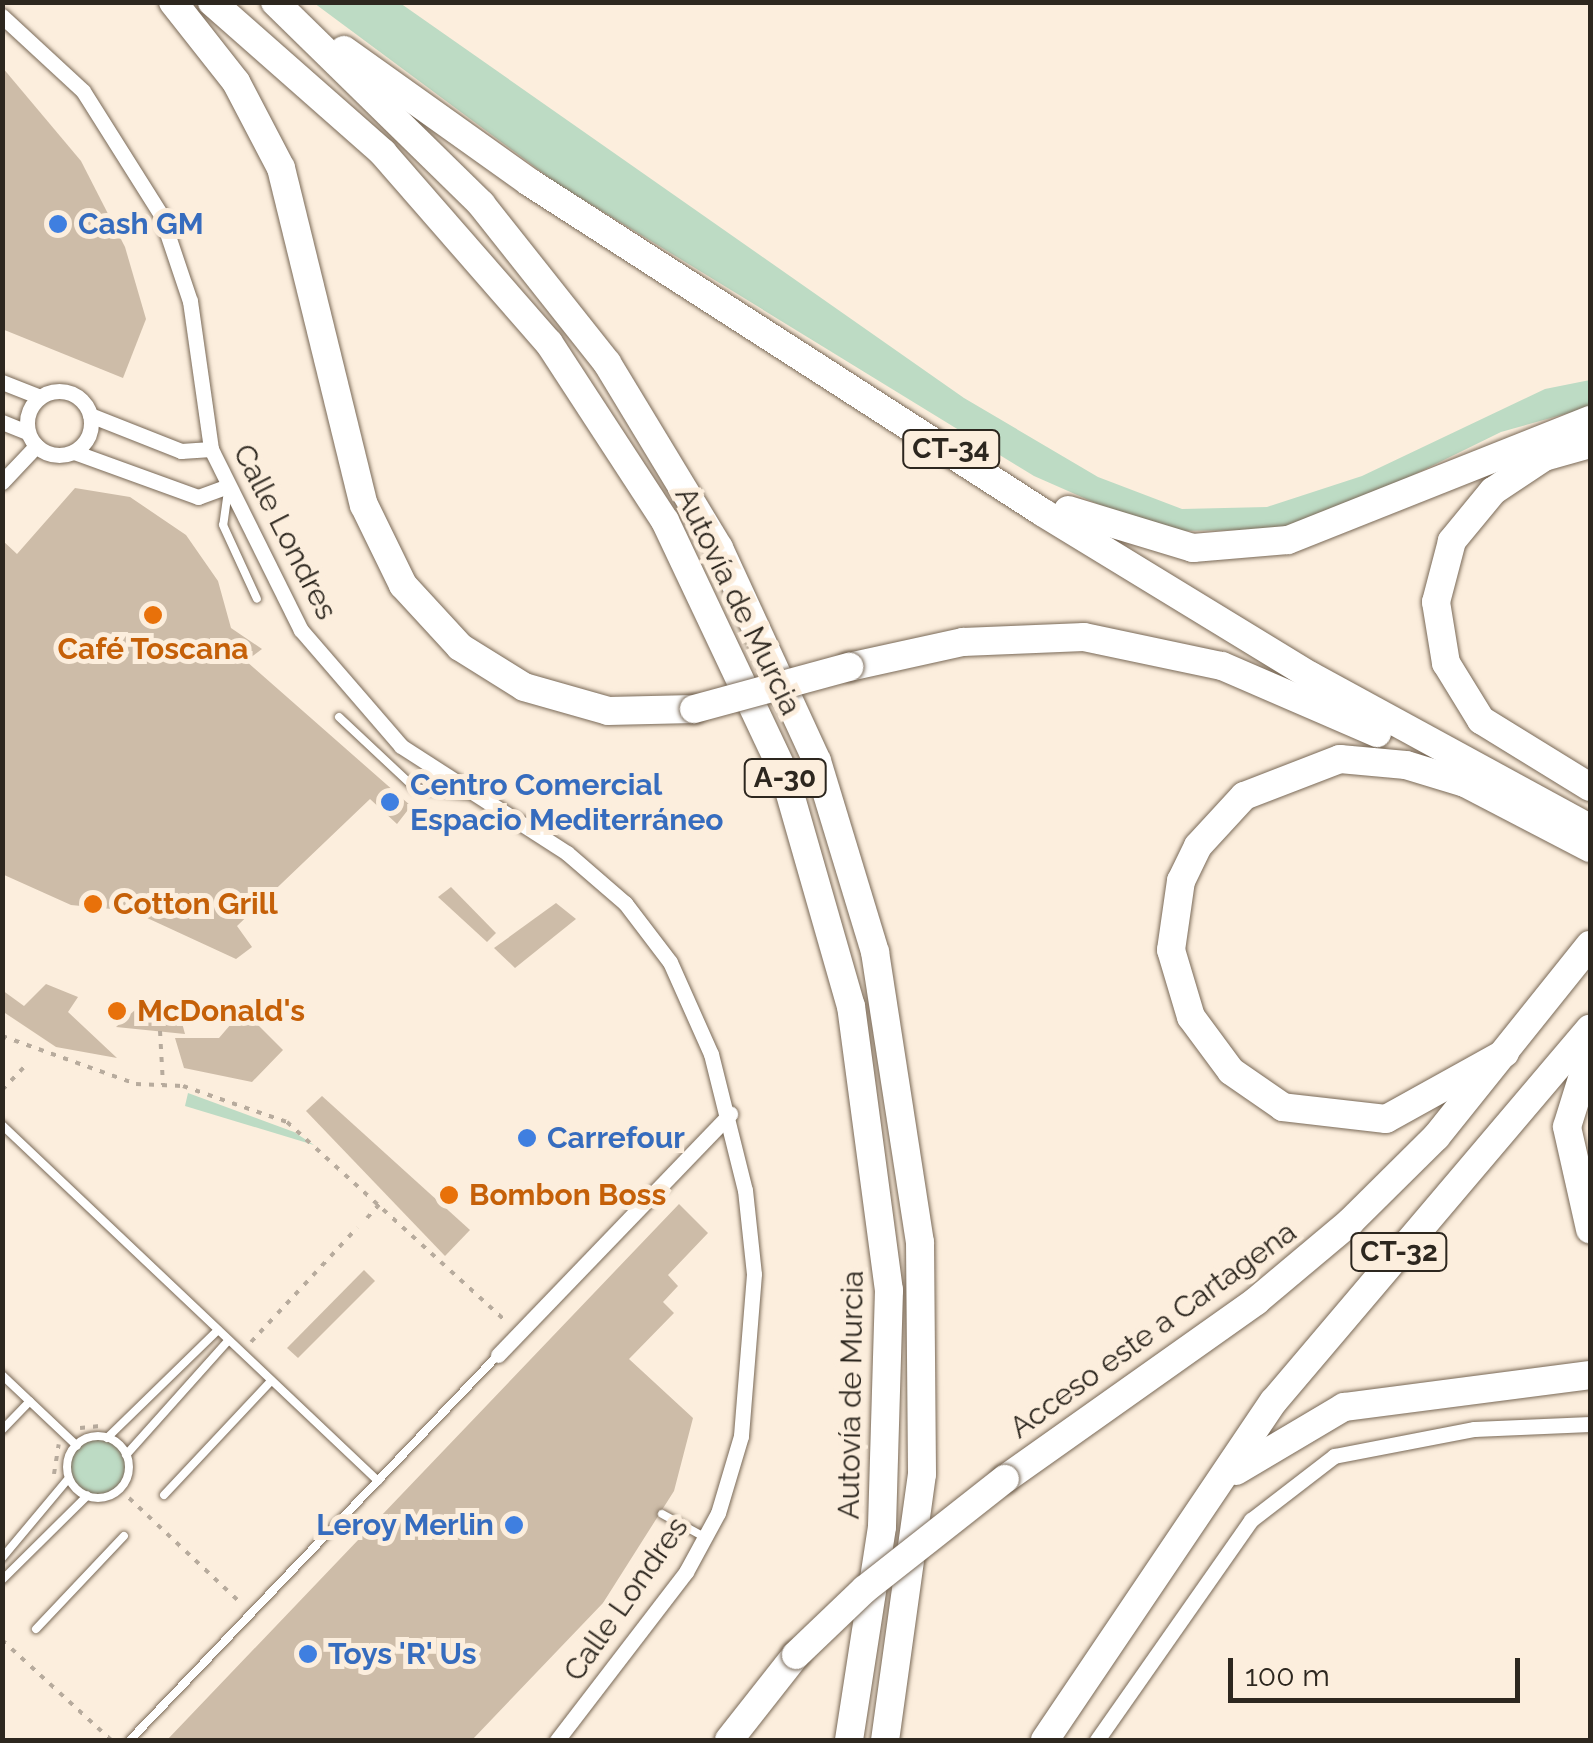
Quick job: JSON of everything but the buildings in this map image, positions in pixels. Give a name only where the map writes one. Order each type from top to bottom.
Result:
[{"type":"highway","points":[[173,2],[236,82],[281,168],[364,504],[403,585],[460,647],[524,687],[608,711],[694,709],[849,667],[1031,637],[1138,646],[1300,695],[1590,848]]},
{"type":"highway","name":"Autovía de Murcia","points":[[212,2],[383,153],[549,343],[665,521],[784,773],[851,1006],[888,1275],[882,1527],[849,1740]]},
{"type":"highway","name":"Autovía de Murcia","points":[[274,2],[328,46],[513,241],[669,458],[774,657],[850,860],[897,1063],[924,1288],[917,1530],[885,1740]]},
{"type":"highway","name":"CT-34","points":[[328,46],[354,53],[529,182],[1311,676],[1590,828]]},
{"type":"highway","points":[[1014,489],[1145,540],[1240,548],[1336,527],[1534,436],[1590,420]]},
{"type":"highway","points":[[1590,444],[1544,457],[1493,490],[1452,541],[1436,602],[1446,662],[1481,720],[1590,787]]},
{"type":"highway","points":[[1465,783],[1379,760],[1340,759],[1272,778],[1198,846],[1172,913],[1171,950],[1191,1017],[1220,1058],[1254,1091],[1309,1116],[1386,1119],[1505,1053]]},
{"type":"highway","name":"Acceso este a Cartagena","points":[[729,1740],[796,1656],[864,1588],[1006,1478],[1302,1264],[1436,1138],[1590,946]]},
{"type":"highway","name":"CT-32","points":[[1045,1740],[1274,1402],[1590,1029]]},
{"type":"highway","points":[[1590,1054],[1567,1127],[1590,1229]]},
{"type":"highway","points":[[1218,1484],[1344,1407],[1590,1375]]},
{"type":"street","name":"Calle Londres","points":[[2,16],[84,91],[161,214],[190,302],[211,449],[322,659],[401,746],[468,795],[567,852],[649,931],[685,992],[730,1114],[750,1232],[753,1354],[732,1474],[706,1538],[556,1740]]},
{"type":"street","points":[[2,382],[40,397],[70,393],[90,415],[181,451],[211,449]]},
{"type":"street","points":[[2,482],[32,439],[40,397]]},
{"type":"street","points":[[74,452],[88,436],[90,415]]},
{"type":"street","points":[[2,422],[32,439],[198,498],[228,486]]},
{"type":"street","points":[[498,1355],[730,1114]]},
{"type":"street","points":[[1097,1740],[1251,1520],[1334,1456],[1474,1429],[1590,1424]]},
{"type":"lane","points":[[228,486],[223,525],[257,598]]},
{"type":"lane","points":[[339,717],[415,788],[468,795]]},
{"type":"lane","points":[[2,1125],[378,1481]]},
{"type":"lane","points":[[77,1446],[107,1433],[218,1330]]},
{"type":"lane","points":[[2,1580],[86,1496],[121,1488],[126,1454],[229,1340]]},
{"type":"lane","points":[[130,1740],[498,1355]]},
{"type":"lane","points":[[2,1376],[77,1446]]},
{"type":"lane","points":[[164,1495],[272,1381]]},
{"type":"lane","points":[[2,1430],[30,1402]]},
{"type":"lane","points":[[107,1433],[126,1454]]},
{"type":"lane","points":[[2,1558],[70,1478],[77,1446]]},
{"type":"lane","points":[[70,1478],[86,1496]]},
{"type":"lane","points":[[662,1514],[706,1538]]},
{"type":"lane","points":[[36,1629],[124,1536]]},
{"type":"path","points":[[160,1031],[162,1085]]},
{"type":"path","points":[[2,1036],[136,1084],[162,1085],[287,1122],[383,1200],[509,1324]]},
{"type":"path","points":[[2,1090],[24,1067]]},
{"type":"path","points":[[367,1218],[383,1200]]},
{"type":"path","points":[[246,1346],[356,1228]]},
{"type":"path","points":[[64,1423],[73,1432],[107,1433]]},
{"type":"path","points":[[51,1436],[60,1444],[56,1481]]},
{"type":"path","points":[[129,1498],[251,1613]]},
{"type":"path","points":[[2,1640],[111,1740]]},
{"type":"green space","points":[[314,3],[400,3],[964,398],[1098,477],[1182,509],[1267,507],[1362,476],[1545,389],[1590,380],[1590,407],[1501,432],[1348,507],[1278,530],[1159,531],[1034,476],[558,184]]},
{"type":"green space","points":[[188,1093],[294,1132],[314,1145],[185,1106]]},
{"type":"green space","points":[[98,1436],[120,1445],[129,1467],[120,1489],[98,1498],[76,1489],[67,1467],[76,1445]]},
{"type":"place","name":"Cash GM","points":[[58,224]]},
{"type":"place","name":"Café Toscana","points":[[153,615]]},
{"type":"place","name":"Centro Comercial Espacio Mediterráneo","points":[[390,802]]},
{"type":"place","name":"Cotton Grill","points":[[93,904]]},
{"type":"place","name":"McDonald's","points":[[117,1011]]},
{"type":"place","name":"Carrefour","points":[[527,1138]]},
{"type":"place","name":"Bombon Boss","points":[[449,1195]]},
{"type":"place","name":"Leroy Merlin","points":[[514,1525]]},
{"type":"place","name":"Toys 'R' Us","points":[[308,1654]]}]
